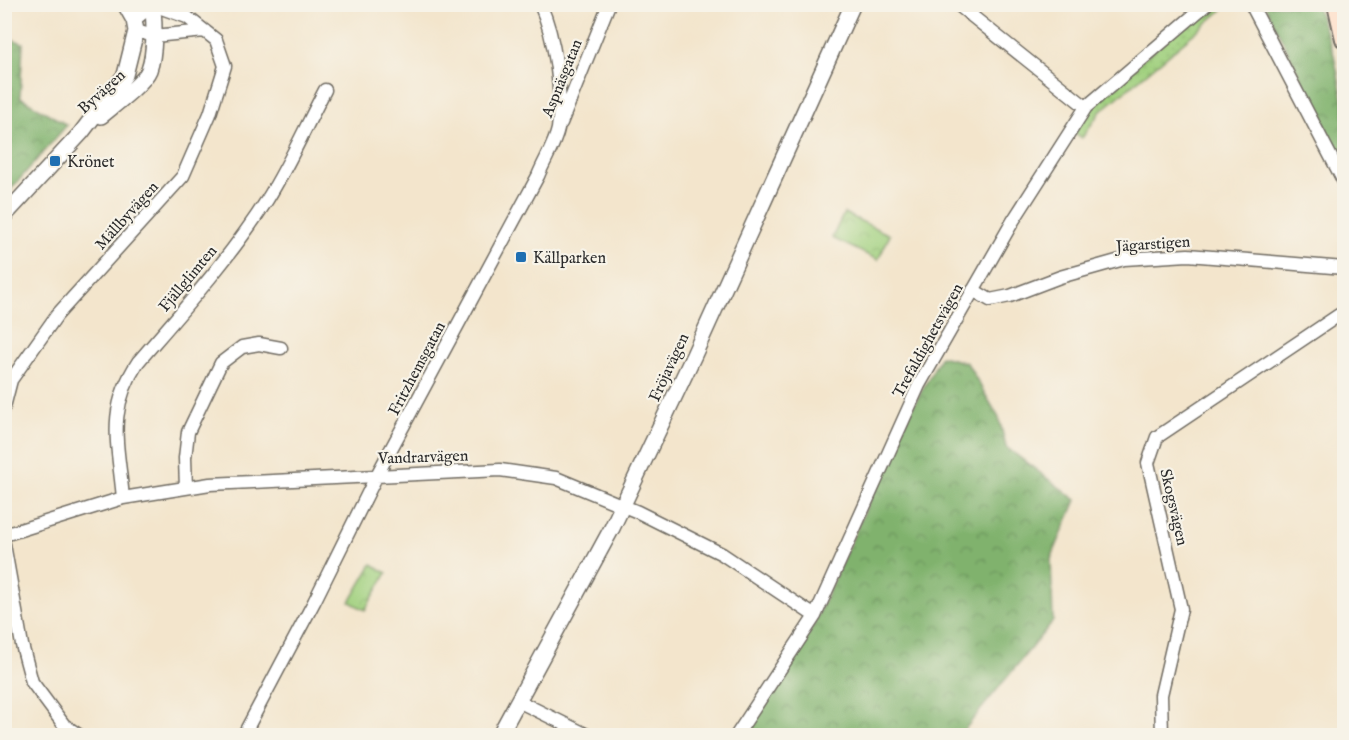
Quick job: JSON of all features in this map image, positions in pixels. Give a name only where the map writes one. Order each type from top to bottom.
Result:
[{"type":"main road","points":[[1336,4],[1344,39]]},
{"type":"street","points":[[125,4],[135,25],[154,36],[205,31]]},
{"type":"street","name":"Fritzhemsgatan","points":[[243,735],[314,602],[377,475],[538,176],[558,130],[559,75],[546,16],[540,4]]},
{"type":"street","name":"Aspnäsgatan","points":[[558,130],[609,4]]},
{"type":"street","name":"Fröjavägen","points":[[499,735],[612,528],[694,355],[853,4]]},
{"type":"street","points":[[957,4],[973,9],[1086,107]]},
{"type":"street","name":"Trefaldighetsvägen","points":[[735,735],[815,616],[919,385],[1013,221],[1086,107],[1207,4]]},
{"type":"street","points":[[1251,4],[1344,182]]},
{"type":"street","points":[[135,25],[152,5]]},
{"type":"street","name":"Byvägen","points":[[81,133],[127,94],[148,71],[154,36],[152,5]]},
{"type":"street","name":"Mällbyvägen","points":[[4,407],[11,380],[57,315],[183,176],[210,114],[225,66],[216,40],[187,17],[152,5]]},
{"type":"street","name":"Byvägen","points":[[4,216],[81,133],[125,75],[135,25]]},
{"type":"street","name":"Fjällglimten","points":[[123,498],[116,416],[120,396],[130,374],[216,270],[255,217],[326,90]]},
{"type":"street","name":"Jägarstigen","points":[[973,290],[990,300],[1010,296],[1071,274],[1133,258],[1188,255],[1344,268]]},
{"type":"street","name":"Skogsvägen","points":[[1162,735],[1161,695],[1181,609],[1148,463],[1157,437],[1339,315],[1344,315]]},
{"type":"street","points":[[186,488],[185,458],[188,432],[221,363],[242,346],[259,344],[281,348]]},
{"type":"street","name":"Vandrarvägen","points":[[4,535],[123,498],[210,484],[500,470],[556,478],[622,505],[723,555],[815,616]]},
{"type":"street","points":[[4,544],[22,645],[32,682],[64,725],[80,735]]},
{"type":"street","points":[[518,701],[589,735]]},
{"type":"green space","points":[[1207,5],[1228,5],[1100,112],[1082,138],[1072,131],[1086,107]]},
{"type":"green space","points":[[1265,5],[1316,5],[1334,55],[1344,104],[1344,165]]},
{"type":"green space","points":[[5,37],[23,43],[20,97],[67,125],[5,196]]},
{"type":"green space","points":[[844,213],[890,235],[878,260],[832,238]]},
{"type":"green space","points":[[941,356],[967,363],[999,418],[1006,447],[1076,500],[1051,559],[1053,621],[965,729],[963,735],[739,736],[809,634],[910,412]]},
{"type":"green space","points":[[372,564],[387,573],[365,610],[350,602]]},
{"type":"place","name":"Krönet","points":[[55,161]]},
{"type":"place","name":"Källparken","points":[[521,257]]}]
